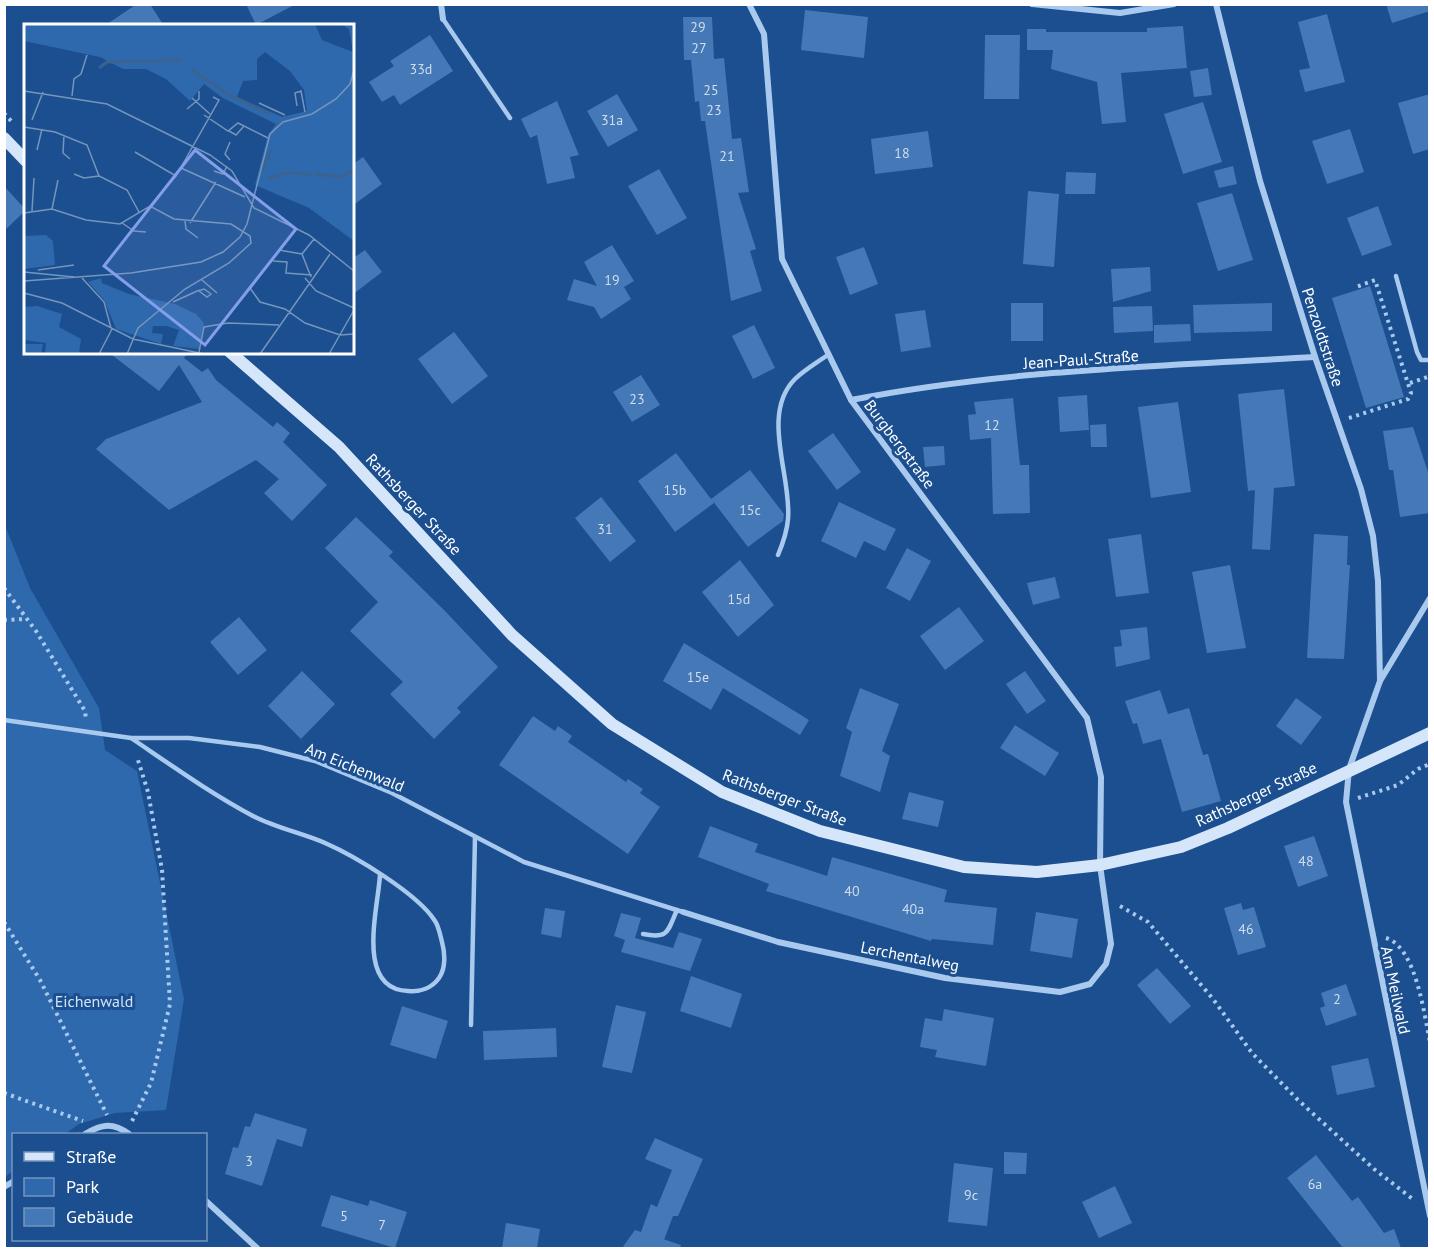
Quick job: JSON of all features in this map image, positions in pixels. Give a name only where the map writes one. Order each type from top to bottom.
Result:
[{"type":"street","points":[[441,4],[443,19]]},
{"type":"street","name":"Burgbergstraße","points":[[749,4],[764,34],[782,259],[851,400],[1087,718],[1101,777],[1100,865]]},
{"type":"street","points":[[1032,4],[1120,13],[1174,4]]},
{"type":"street","points":[[1120,4],[1120,13]]},
{"type":"street","name":"Penzoldtstraße","points":[[1216,4],[1260,181],[1315,357],[1360,489],[1373,536],[1378,581],[1380,681]]},
{"type":"street","points":[[4,138],[24,159]]},
{"type":"street","name":"Rathsberger Straße","points":[[232,354],[339,447],[512,635],[612,724],[722,792],[820,831],[964,867],[1037,872],[1100,865],[1181,847],[1228,828],[1349,769],[1430,733]]},
{"type":"street","name":"Jean-Paul-Straße","points":[[851,400],[915,388],[1070,372],[1315,357]]},
{"type":"street","points":[[1380,681],[1430,598]]},
{"type":"street","name":"Am Meilwald","points":[[1380,681],[1349,769],[1346,802],[1429,1214]]},
{"type":"street","name":"Lerchentalweg","points":[[680,911],[778,942],[934,976],[1060,992],[1090,984],[1106,964],[1111,944],[1107,902],[1100,865]]},
{"type":"street","points":[[88,1133],[99,1126],[112,1124],[128,1133]]},
{"type":"street","points":[[207,1202],[257,1248]]},
{"type":"lane","points":[[443,19],[510,118]]},
{"type":"lane","points":[[1396,276],[1417,352],[1421,360],[1430,360]]},
{"type":"lane","points":[[778,555],[785,540],[789,517],[779,411],[784,394],[795,380],[828,354]]},
{"type":"lane","name":"Am Eichenwald","points":[[4,720],[131,738],[189,738],[260,747],[315,761],[392,792],[524,862],[608,889]]},
{"type":"lane","points":[[131,738],[207,790],[249,814],[324,843],[380,875],[426,909],[436,923],[444,948],[441,976],[430,987],[415,992],[399,991],[380,978],[374,963],[373,947],[380,875]]},
{"type":"lane","points":[[471,1025],[475,837]]},
{"type":"lane","name":"Lerchentalweg","points":[[608,889],[680,911]]},
{"type":"lane","points":[[644,934],[660,937],[666,934],[680,911]]},
{"type":"path","points":[[1338,423],[1408,399],[1411,393],[1375,280],[1356,287]]},
{"type":"path","points":[[1410,384],[1430,376]]},
{"type":"path","points":[[4,588],[85,711],[88,732]]},
{"type":"path","points":[[4,621],[26,619]]},
{"type":"path","points":[[128,1133],[152,1083],[170,1004],[162,870],[148,792],[131,738]]},
{"type":"path","points":[[1346,802],[1398,785],[1418,769],[1430,764]]},
{"type":"path","points":[[1107,902],[1116,904],[1148,922],[1213,999],[1252,1053],[1337,1137],[1429,1214]]},
{"type":"path","points":[[5,923],[40,980],[112,1124]]},
{"type":"path","points":[[1371,933],[1392,940],[1412,966],[1430,1042]]},
{"type":"path","points":[[4,1093],[99,1126]]},
{"type":"green space","name":"Eichenwald","points":[[4,523],[30,588],[99,708],[105,750],[137,771],[184,999],[166,1110],[115,1113],[79,1124],[66,1133],[12,1133],[12,1172],[5,1177]]},
{"type":"building","points":[[137,4],[150,4],[163,24],[107,24]]},
{"type":"building","points":[[246,4],[296,4],[258,24],[256,24]]},
{"type":"building","points":[[1386,4],[1430,4],[1430,11],[1392,23]]},
{"type":"building","points":[[805,10],[868,17],[864,58],[801,50]]},
{"type":"building","points":[[1327,14],[1345,82],[1305,92],[1299,70],[1310,68],[1298,22]]},
{"type":"building","points":[[683,17],[712,17],[714,59],[724,58],[732,139],[741,138],[749,192],[738,193],[756,249],[750,251],[762,291],[731,301],[705,121],[701,121],[699,101],[695,102],[691,60],[684,60]]},
{"type":"building","points":[[1183,26],[1187,68],[1121,73],[1126,122],[1102,124],[1097,82],[1051,69],[1053,50],[1027,50],[1027,29],[1046,29],[1046,32],[1147,32],[1147,28]]},
{"type":"building","points":[[430,35],[453,71],[400,105],[394,95],[382,102],[369,82],[394,66],[390,61]]},
{"type":"building","points":[[985,35],[1020,35],[1019,99],[984,99]]},
{"type":"building","points":[[1208,68],[1212,95],[1194,97],[1190,71]]},
{"type":"building","points":[[617,94],[638,130],[608,147],[587,111]]},
{"type":"building","points":[[1430,94],[1430,149],[1413,154],[1398,103]]},
{"type":"building","points":[[557,101],[579,155],[570,157],[575,178],[547,184],[537,135],[530,138],[521,119]]},
{"type":"building","points":[[1203,102],[1222,162],[1183,174],[1164,114]]},
{"type":"building","points":[[1350,129],[1364,172],[1327,184],[1312,141]]},
{"type":"building","points":[[928,131],[933,167],[875,174],[871,139]]},
{"type":"building","points":[[363,157],[382,184],[354,205],[354,164]]},
{"type":"building","points":[[1233,166],[1237,184],[1219,188],[1214,171]]},
{"type":"building","points":[[659,169],[687,218],[657,235],[628,186]]},
{"type":"building","points":[[1066,172],[1096,173],[1095,194],[1065,194]]},
{"type":"building","points":[[4,186],[24,208],[24,212],[4,231]]},
{"type":"building","points":[[1028,191],[1059,194],[1054,267],[1023,264]]},
{"type":"building","points":[[1232,193],[1253,260],[1218,271],[1197,203]]},
{"type":"building","points":[[1378,206],[1392,245],[1362,256],[1347,218]]},
{"type":"building","points":[[612,245],[634,281],[624,287],[631,299],[601,319],[594,307],[567,300],[574,279],[597,286],[584,262]]},
{"type":"building","points":[[864,247],[878,284],[850,295],[836,257]]},
{"type":"building","points":[[365,250],[382,272],[354,293],[354,258]]},
{"type":"building","points":[[1150,267],[1151,291],[1113,302],[1111,269]]},
{"type":"building","points":[[1370,286],[1404,397],[1366,408],[1332,298]]},
{"type":"building","points":[[1011,303],[1043,303],[1043,341],[1011,341]]},
{"type":"building","points":[[1272,303],[1272,331],[1194,333],[1193,305]]},
{"type":"building","points":[[1152,306],[1153,331],[1114,333],[1113,307]]},
{"type":"building","points":[[925,310],[931,347],[901,352],[895,314]]},
{"type":"building","points":[[1190,324],[1191,341],[1154,343],[1154,325]]},
{"type":"building","points":[[754,325],[775,368],[753,379],[732,336]]},
{"type":"building","points":[[454,332],[488,376],[452,404],[418,359]]},
{"type":"building","points":[[111,354],[187,354],[184,358],[202,372],[208,368],[216,380],[273,427],[277,422],[290,433],[283,442],[327,485],[292,521],[264,493],[279,479],[256,460],[169,510],[96,449],[106,439],[202,402],[179,365],[159,391]]},
{"type":"building","points":[[641,375],[660,405],[632,422],[613,392]]},
{"type":"building","points":[[1284,389],[1295,486],[1274,488],[1270,550],[1252,549],[1255,490],[1248,491],[1238,394]]},
{"type":"building","points":[[1087,395],[1089,430],[1060,432],[1058,397]]},
{"type":"building","points":[[1013,398],[1020,465],[1029,465],[1030,513],[993,514],[991,438],[970,440],[968,415],[976,414],[974,402]]},
{"type":"building","points":[[1178,402],[1191,492],[1151,498],[1138,407]]},
{"type":"building","points":[[1106,424],[1107,447],[1091,447],[1090,425]]},
{"type":"building","points":[[1413,427],[1430,478],[1430,513],[1400,517],[1393,470],[1389,470],[1383,431]]},
{"type":"building","points":[[833,433],[861,472],[837,490],[808,451]]},
{"type":"building","points":[[944,446],[945,465],[925,467],[923,447]]},
{"type":"building","points":[[676,453],[711,499],[750,470],[784,514],[783,521],[748,547],[712,500],[714,503],[675,532],[638,481]]},
{"type":"building","points":[[601,497],[636,541],[610,562],[575,518]]},
{"type":"building","points":[[839,502],[896,529],[885,551],[864,541],[856,558],[821,541]]},
{"type":"building","points":[[356,517],[393,552],[389,556],[498,667],[457,708],[461,712],[434,739],[390,694],[403,682],[350,631],[378,602],[325,548]]},
{"type":"building","points":[[1141,534],[1149,593],[1116,597],[1108,539]]},
{"type":"building","points":[[1314,534],[1348,536],[1347,565],[1350,565],[1344,659],[1307,658]]},
{"type":"building","points":[[907,548],[931,561],[910,601],[886,588]]},
{"type":"building","points":[[740,560],[774,605],[738,637],[702,592]]},
{"type":"building","points":[[1230,565],[1246,648],[1207,653],[1192,572]]},
{"type":"building","points":[[1055,577],[1060,598],[1033,605],[1027,583]]},
{"type":"building","points":[[959,607],[984,641],[945,670],[920,636]]},
{"type":"building","points":[[239,617],[267,650],[238,675],[210,642]]},
{"type":"building","points":[[1147,627],[1150,659],[1116,667],[1114,647],[1122,646],[1120,630]]},
{"type":"building","points":[[684,643],[809,720],[800,735],[723,688],[711,710],[663,681]]},
{"type":"building","points":[[302,671],[335,704],[301,739],[268,706]]},
{"type":"building","points":[[1025,671],[1046,701],[1027,714],[1006,684]]},
{"type":"building","points":[[860,688],[899,704],[882,751],[890,756],[880,792],[840,776],[852,732],[846,728]]},
{"type":"building","points":[[1160,690],[1168,714],[1189,708],[1203,755],[1208,754],[1221,801],[1182,812],[1161,739],[1143,744],[1137,723],[1133,724],[1125,701]]},
{"type":"building","points":[[1296,698],[1322,717],[1301,745],[1276,726]]},
{"type":"building","points":[[533,716],[555,731],[558,726],[572,736],[568,742],[626,782],[628,779],[643,789],[640,793],[660,807],[628,854],[499,765]]},
{"type":"building","points":[[1015,725],[1059,753],[1045,776],[1000,748]]},
{"type":"building","points":[[909,792],[944,801],[938,827],[902,819]]},
{"type":"building","points":[[710,826],[758,844],[755,852],[827,876],[832,857],[947,890],[944,902],[997,908],[993,945],[932,939],[931,941],[766,891],[769,884],[698,857]]},
{"type":"building","points":[[1314,836],[1328,876],[1298,887],[1284,846]]},
{"type":"building","points":[[1241,903],[1243,910],[1254,907],[1266,947],[1238,955],[1224,908]]},
{"type":"building","points":[[545,908],[565,911],[561,938],[541,934]]},
{"type":"building","points":[[1036,912],[1078,919],[1072,958],[1030,951]]},
{"type":"building","points":[[621,913],[641,918],[635,938],[673,948],[679,932],[702,939],[690,971],[621,952],[625,940],[614,936]]},
{"type":"building","points":[[1157,968],[1191,1006],[1170,1024],[1137,985]]},
{"type":"building","points":[[691,976],[742,994],[731,1028],[680,1011]]},
{"type":"building","points":[[1346,984],[1357,1015],[1326,1026],[1320,1008],[1325,1006],[1321,993]]},
{"type":"building","points":[[616,1005],[646,1012],[632,1073],[602,1067]]},
{"type":"building","points":[[402,1006],[448,1021],[436,1059],[390,1045]]},
{"type":"building","points":[[944,1009],[994,1018],[986,1066],[935,1057],[937,1050],[920,1047],[925,1018],[942,1021]]},
{"type":"building","points":[[556,1028],[557,1057],[484,1060],[483,1031]]},
{"type":"building","points":[[1368,1058],[1375,1087],[1337,1095],[1331,1066]]},
{"type":"building","points":[[255,1113],[307,1129],[302,1147],[277,1139],[262,1186],[225,1174],[233,1147],[238,1148],[245,1126],[250,1127]]},
{"type":"building","points":[[655,1138],[703,1159],[678,1216],[673,1216],[664,1239],[681,1245],[680,1248],[622,1248],[635,1230],[641,1232],[651,1204],[657,1207],[672,1170],[645,1159]]},
{"type":"building","points":[[1004,1152],[1027,1153],[1026,1174],[1004,1174]]},
{"type":"building","points":[[1316,1155],[1352,1201],[1358,1197],[1384,1233],[1394,1229],[1401,1248],[1343,1248],[1287,1178]]},
{"type":"building","points":[[954,1163],[993,1168],[987,1226],[948,1222]]},
{"type":"building","points":[[1115,1186],[1132,1223],[1099,1238],[1082,1202]]},
{"type":"building","points":[[331,1195],[368,1206],[370,1200],[407,1212],[395,1248],[321,1226]]},
{"type":"building","points":[[506,1223],[540,1229],[537,1248],[502,1248]]}]
